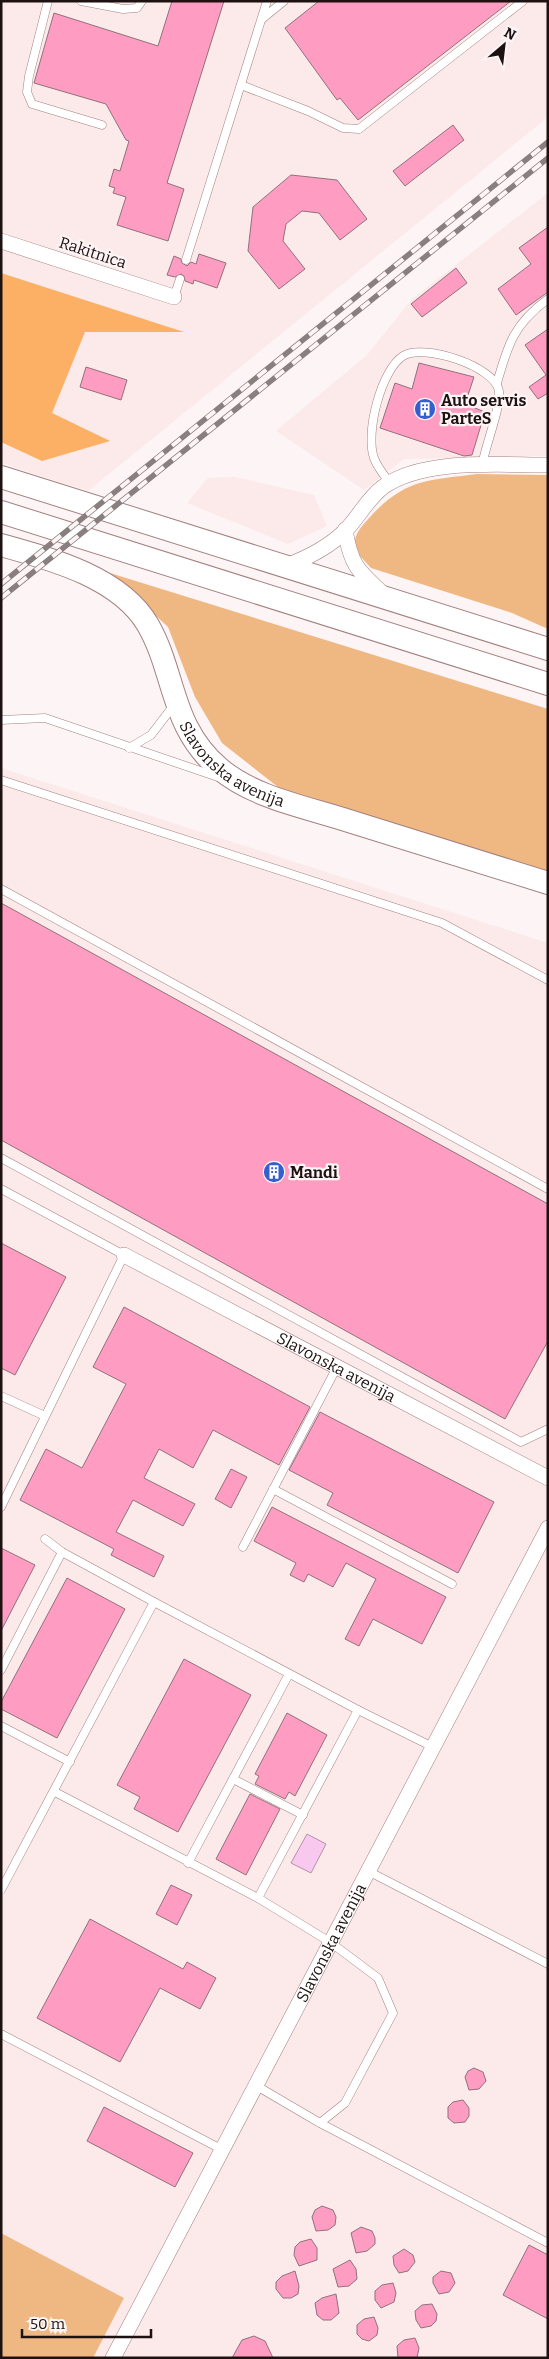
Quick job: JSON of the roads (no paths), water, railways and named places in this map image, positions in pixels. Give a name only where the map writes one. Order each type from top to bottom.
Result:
[{"type":"main road","points":[[1,477],[385,596],[548,649]]},
{"type":"main road","points":[[1,512],[548,684]]},
{"type":"main road","name":"Slavonska avenija","points":[[1,545],[91,577],[132,605],[148,625],[185,727],[219,768],[243,785],[298,805],[548,883]]},
{"type":"street","name":"Rakitnica","points":[[1,241],[174,296]]},
{"type":"street","points":[[286,566],[324,548],[345,530],[366,503],[390,483],[405,475],[426,468],[548,465]]},
{"type":"street","points":[[345,530],[349,555],[359,572],[385,596]]},
{"type":"street","name":"Slavonska avenija","points":[[124,1255],[548,1478]]},
{"type":"street","name":"Slavonska avenija","points":[[113,2358],[548,1528]]},
{"type":"lane","points":[[48,1],[29,76],[27,92],[32,104],[102,125]]},
{"type":"lane","points":[[81,1],[123,9],[137,8],[142,1]]},
{"type":"lane","points":[[186,260],[267,1]]},
{"type":"lane","points":[[262,19],[284,1]]},
{"type":"lane","points":[[241,85],[308,111],[343,128],[359,129],[523,1]]},
{"type":"lane","points":[[174,296],[180,279]]},
{"type":"lane","points":[[482,466],[499,401],[497,383],[507,348],[522,321],[548,299]]},
{"type":"lane","points":[[390,483],[374,457],[371,441],[373,420],[392,365],[405,354],[425,351],[468,363],[489,375],[497,383]]},
{"type":"lane","points":[[129,748],[151,735],[176,702]]},
{"type":"lane","points":[[1,720],[45,718],[243,785]]},
{"type":"lane","points":[[1,780],[442,923],[548,980]]},
{"type":"lane","points":[[1,890],[548,1188]]},
{"type":"lane","points":[[1,1158],[521,1442],[548,1430]]},
{"type":"lane","points":[[1,1190],[124,1255],[1,1507]]},
{"type":"lane","points":[[243,1547],[337,1367]]},
{"type":"lane","points":[[1,1396],[45,1416]]},
{"type":"lane","points":[[273,1489],[452,1584]]},
{"type":"lane","points":[[44,1539],[62,1552],[154,1602],[358,1710],[433,1747]]},
{"type":"lane","points":[[1,1670],[62,1552]]},
{"type":"lane","points":[[1,1890],[55,1792],[154,1602]]},
{"type":"lane","points":[[188,1863],[289,1674]]},
{"type":"lane","points":[[258,1898],[358,1710]]},
{"type":"lane","points":[[1,1726],[70,1762]]},
{"type":"lane","points":[[233,1780],[303,1815]]},
{"type":"lane","points":[[55,1792],[258,1898],[330,1942],[378,1978],[393,2013],[345,2103],[320,2123]]},
{"type":"lane","points":[[368,1871],[548,1964]]},
{"type":"lane","points":[[1,2034],[221,2149]]},
{"type":"lane","points":[[255,2085],[320,2123],[548,2243]]},
{"type":"railway","points":[[1,584],[548,142]]},
{"type":"railway","points":[[1,598],[548,158]]},
{"type":"place","name":"Auto servis ParteS","points":[[425,409]]},
{"type":"place","name":"Mandi","points":[[274,1172]]}]
